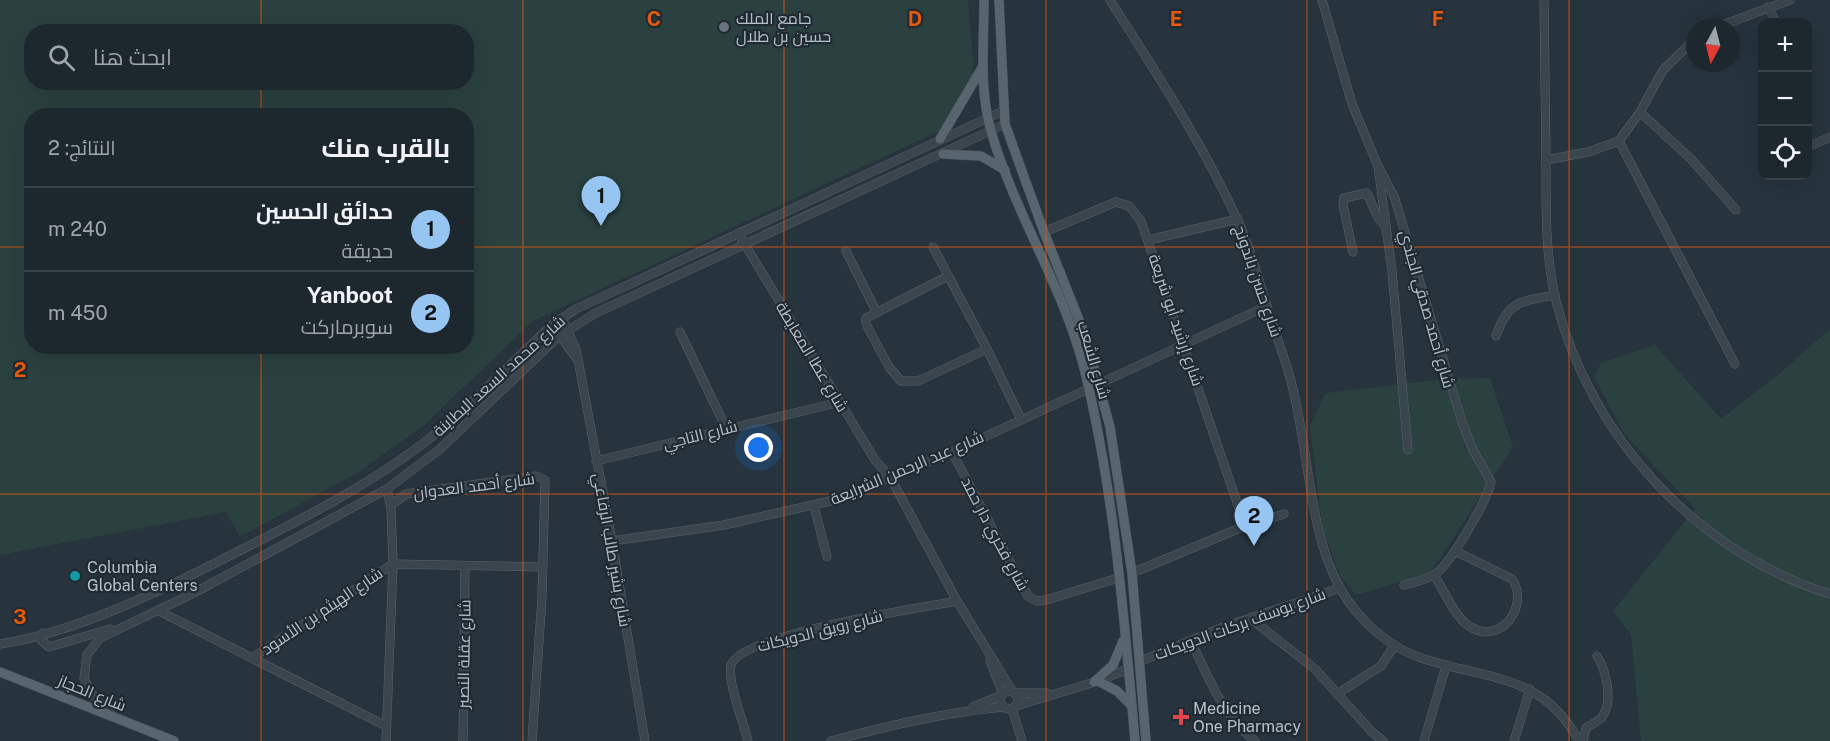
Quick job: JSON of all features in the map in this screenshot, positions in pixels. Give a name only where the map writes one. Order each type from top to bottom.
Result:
[{"type":"main road","name":"شارع الشعب","points":[[984,0],[983,66],[991,131],[1080,356],[1105,469],[1136,741]]},
{"type":"main road","name":"شارع الشعب","points":[[999,0],[1005,124],[1044,232],[1081,324],[1110,428],[1132,573],[1146,741]]},
{"type":"main road","points":[[940,139],[983,66]]},
{"type":"main road","points":[[943,154],[981,156],[1006,170]]},
{"type":"main road","points":[[1125,636],[1113,665],[1096,682],[1117,691],[1132,706]]},
{"type":"main road","name":"شارع الحجاز","points":[[0,672],[174,741]]},
{"type":"street","name":"شارع حسن باندونج","points":[[1110,0],[1200,145],[1238,219],[1299,411],[1313,503],[1340,588]]},
{"type":"street","name":"شارع أحمد صدقي الجندي","points":[[1322,0],[1352,104],[1377,166],[1394,196],[1464,429],[1491,482],[1455,551],[1434,575]]},
{"type":"street","points":[[1544,0],[1548,249],[1555,295],[1569,347],[1588,390],[1625,447],[1657,484],[1702,526],[1739,552],[1788,578],[1830,594]]},
{"type":"street","points":[[1740,18],[1790,0]]},
{"type":"street","points":[[1768,8],[1774,18]]},
{"type":"street","points":[[1546,160],[1588,152],[1619,141],[1640,112],[1663,70],[1686,48]]},
{"type":"street","name":"شارع محمد السعد البطاينة","points":[[0,644],[43,633],[114,609],[183,579],[295,523],[393,465],[450,420],[552,325],[576,309],[1003,111]]},
{"type":"street","points":[[1640,112],[1691,159],[1736,210]]},
{"type":"street","name":"شارع محمد السعد البطاينة","points":[[114,718],[91,693],[84,670],[91,648],[115,629],[190,595],[387,489],[440,448],[559,336],[596,313],[1005,124]]},
{"type":"street","points":[[1812,145],[1830,137]]},
{"type":"street","points":[[1619,141],[1735,364]]},
{"type":"street","points":[[1377,166],[1386,226],[1408,450]]},
{"type":"street","points":[[1353,252],[1342,205],[1344,198],[1367,193],[1377,216],[1386,226]]},
{"type":"street","name":"شارع إرشيد أبو شريعة","points":[[1044,232],[1116,202],[1133,209],[1141,221],[1148,240],[1245,526]]},
{"type":"street","points":[[1148,240],[1238,219]]},
{"type":"street","name":"شارع عطا المعايطة","points":[[738,233],[875,460],[890,477]]},
{"type":"street","points":[[933,247],[1021,419]]},
{"type":"street","points":[[846,251],[876,311]]},
{"type":"street","points":[[948,276],[876,311],[866,318],[866,324],[889,367],[901,381],[918,381],[987,349]]},
{"type":"street","points":[[1496,336],[1502,320],[1511,308],[1523,302],[1555,295]]},
{"type":"street","name":"شارع عبد الرحمن الشرايعة","points":[[612,541],[724,525],[814,506],[952,452],[1267,306]]},
{"type":"street","name":"شارع بشير طالب الرفاعي","points":[[562,318],[577,358],[612,541],[645,741]]},
{"type":"street","name":"شارع بشير طالب الرفاعي","points":[[552,325],[577,358]]},
{"type":"street","points":[[680,332],[726,428]]},
{"type":"street","name":"شارع التاجي","points":[[596,461],[840,402]]},
{"type":"street","name":"شارع فخري دار حمد","points":[[952,452],[1028,596],[1036,601],[1046,600],[1118,578]]},
{"type":"street","name":"شارع أحمد العدوان","points":[[391,505],[406,494],[541,477],[547,484],[542,567]]},
{"type":"street","points":[[890,477],[957,601],[986,651],[1018,699],[1010,707]]},
{"type":"street","name":"شارع أحمد العدوان","points":[[386,741],[393,564],[391,505],[387,489]]},
{"type":"street","points":[[814,506],[826,557]]},
{"type":"street","points":[[1132,573],[1245,526],[1284,514]]},
{"type":"street","points":[[1404,585],[1434,575],[1467,625],[1490,632],[1499,630],[1509,622],[1516,596],[1512,579],[1455,551]]},
{"type":"street","name":"شارع الهيثم بن الأسود","points":[[252,658],[393,564],[542,567]]},
{"type":"street","name":"شارع عقلة النصير","points":[[463,741],[465,566]]},
{"type":"street","points":[[532,741],[542,567]]},
{"type":"street","points":[[183,579],[190,595]]},
{"type":"street","points":[[1340,588],[1371,627],[1394,646],[1446,666],[1498,677],[1530,689],[1552,705],[1581,741]]},
{"type":"street","name":"شارع يوسف بركات الدويكات","points":[[1141,661],[1251,618],[1340,588]]},
{"type":"street","name":"شارع رويق الدويكات","points":[[748,741],[731,677],[732,662],[742,652],[775,638],[957,601]]},
{"type":"street","points":[[157,610],[386,726]]},
{"type":"street","points":[[1251,618],[1290,647],[1383,741]]},
{"type":"street","points":[[43,633],[41,640],[49,647],[97,632],[115,629]]},
{"type":"street","points":[[1191,642],[1225,708],[1235,722],[1255,741]]},
{"type":"street","points":[[1337,694],[1381,666],[1394,646]]},
{"type":"street","points":[[986,651],[1002,694],[1001,703],[1010,707],[1022,741]]},
{"type":"street","points":[[1581,741],[1586,728],[1600,720],[1605,710],[1606,674],[1598,656]]},
{"type":"street","points":[[1424,741],[1446,666]]},
{"type":"street","points":[[831,741],[966,710],[1010,707],[1096,682],[1128,669]]},
{"type":"street","points":[[1514,741],[1530,689]]},
{"type":"street","points":[[966,710],[1002,694],[1053,693]]},
{"type":"green space","points":[[0,0],[968,0],[974,74],[960,104],[939,131],[533,321],[424,425],[359,472],[240,537],[226,512],[0,555]]},
{"type":"green space","points":[[1830,329],[1830,741],[1641,741],[1631,635],[1613,611],[1695,509],[1625,435],[1594,377],[1601,363],[1655,345],[1721,419],[1773,379]]},
{"type":"green space","points":[[1490,378],[1513,447],[1430,573],[1356,595],[1340,576],[1322,526],[1310,426],[1326,393],[1443,379]]},
{"type":"place","name":"جامع الملك حسين بن طلال","points":[[724,27]]},
{"type":"place","name":"حدائق الحسين","points":[[601,226]]},
{"type":"place","name":"Yanboot","points":[[1254,546]]},
{"type":"place","name":"Columbia Global Centers","points":[[75,576]]},
{"type":"place","name":"Medicine One Pharmacy","points":[[1181,717]]}]
